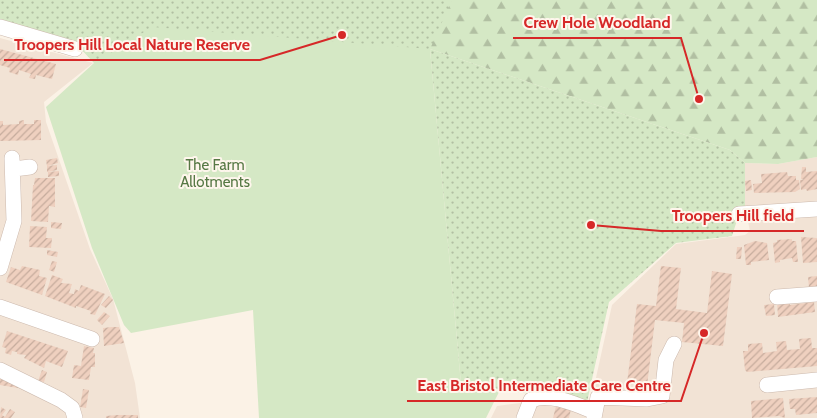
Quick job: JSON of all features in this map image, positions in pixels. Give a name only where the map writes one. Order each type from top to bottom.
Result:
[{"type":"street","points":[[0,27],[75,49]]},
{"type":"street","points":[[0,268],[14,221],[13,164],[30,167]]},
{"type":"street","points":[[739,214],[817,209]]},
{"type":"street","points":[[776,298],[817,294]]},
{"type":"street","points":[[0,308],[92,339]]},
{"type":"street","points":[[524,418],[531,400],[536,398],[570,402],[596,409],[662,396],[666,360],[674,344]]},
{"type":"street","points":[[0,370],[61,400],[72,408],[75,418]]},
{"type":"street","points":[[767,385],[817,380]]},
{"type":"shaded area","points":[[0,38],[93,63],[44,102],[46,122],[90,249],[113,299],[135,383],[140,418],[0,418]]},
{"type":"shaded area","points":[[817,157],[817,418],[491,418],[497,406],[520,403],[535,403],[588,414],[612,305],[676,244],[745,235],[750,231],[745,207],[745,163],[778,164]]},
{"type":"green space","name":"The Farm Allotments","points":[[0,0],[433,0],[430,49],[461,384],[499,392],[486,418],[259,418],[253,310],[131,333],[124,325],[92,248],[46,107],[94,63],[79,47],[79,42],[0,20]]},
{"type":"green space","points":[[0,0],[452,0],[430,49],[152,27],[95,63],[79,47],[79,42],[0,20]]},
{"type":"green space","points":[[433,0],[817,0],[817,157],[778,164],[745,163],[730,150],[430,49]]},
{"type":"green space","points":[[430,49],[730,150],[745,163],[745,207],[739,214],[732,236],[676,243],[609,302],[587,402],[461,384]]},
{"type":"building","points":[[0,49],[56,64],[52,79],[36,75],[35,79],[29,78],[31,74],[19,70],[18,75],[9,72],[10,68],[0,65]]},
{"type":"building","points":[[24,120],[24,124],[34,124],[34,120],[41,120],[41,140],[0,141],[0,121],[3,121],[3,125],[19,124],[19,121]]},
{"type":"building","points":[[57,158],[58,163],[47,166],[46,160]]},
{"type":"building","points":[[57,165],[57,170],[47,172],[47,166]]},
{"type":"building","points":[[802,167],[806,167],[806,172],[817,171],[817,189],[801,190],[800,180],[804,180],[801,179]]},
{"type":"building","points":[[59,171],[59,176],[48,177],[48,172]]},
{"type":"building","points":[[787,172],[788,176],[796,176],[796,180],[799,180],[800,189],[795,192],[754,193],[753,184],[762,183],[761,174]]},
{"type":"building","points":[[35,178],[55,178],[55,207],[49,206],[48,222],[31,221],[33,185],[46,186],[34,185]]},
{"type":"building","points":[[751,180],[752,190],[746,191],[745,181]]},
{"type":"building","points":[[51,222],[62,223],[61,229],[51,228]]},
{"type":"building","points":[[30,226],[47,227],[46,238],[52,238],[51,248],[29,247]]},
{"type":"building","points":[[801,237],[817,238],[817,262],[803,263]]},
{"type":"building","points":[[792,239],[792,241],[796,241],[798,262],[793,262],[792,258],[775,263],[773,243],[777,242],[777,240]]},
{"type":"building","points":[[755,241],[767,243],[769,260],[751,262],[751,265],[746,265],[744,245]]},
{"type":"building","points":[[737,247],[742,247],[741,259],[736,259]]},
{"type":"building","points":[[47,250],[58,252],[57,257],[47,255]]},
{"type":"building","points":[[52,261],[57,262],[54,272],[49,270]]},
{"type":"building","points":[[22,266],[40,270],[39,276],[47,278],[42,295],[6,282],[11,267],[20,270]]},
{"type":"building","points":[[661,266],[681,268],[676,309],[707,313],[712,271],[732,274],[723,346],[682,342],[684,323],[655,320],[647,386],[627,383],[637,304],[656,306]]},
{"type":"building","points":[[52,275],[63,279],[61,283],[72,284],[69,293],[74,294],[75,289],[79,291],[81,285],[105,294],[95,315],[90,314],[91,311],[76,306],[76,308],[45,296]]},
{"type":"building","points":[[817,276],[817,288],[809,288],[808,277]]},
{"type":"building","points":[[109,296],[113,300],[106,308],[101,305]]},
{"type":"building","points":[[790,300],[790,305],[814,302],[815,312],[778,317],[777,301]]},
{"type":"building","points":[[774,304],[775,315],[766,316],[764,305]]},
{"type":"building","points":[[104,312],[110,316],[102,325],[97,320]]},
{"type":"building","points":[[119,327],[124,343],[104,346],[103,328]]},
{"type":"building","points":[[7,331],[68,351],[62,367],[46,361],[44,368],[24,358],[26,355],[17,354],[17,352],[12,351],[11,355],[5,353],[6,348],[2,347]]},
{"type":"building","points":[[811,338],[812,348],[817,348],[817,366],[747,372],[745,370],[743,351],[748,351],[748,344],[762,343],[763,353],[777,351],[776,342],[786,341],[787,350],[800,349],[799,339]]},
{"type":"building","points":[[84,346],[94,348],[93,353],[95,353],[95,367],[91,367],[89,380],[72,378],[74,365],[81,366]]},
{"type":"building","points":[[42,370],[47,372],[44,382],[38,381]]},
{"type":"building","points":[[0,375],[20,382],[18,388],[0,385]]},
{"type":"building","points":[[83,389],[89,390],[86,408],[80,407]]},
{"type":"building","points":[[817,397],[817,413],[796,415],[795,409],[790,409],[789,399]]},
{"type":"building","points":[[783,398],[785,418],[779,416],[752,418],[751,401]]},
{"type":"building","points":[[556,406],[571,409],[569,418],[553,418]]},
{"type":"building","points":[[1,407],[6,410],[2,415],[5,417],[10,409],[15,412],[11,418],[0,418]]},
{"type":"building","points":[[138,415],[138,418],[106,418],[106,416]]},
{"type":"place","name":"Troopers Hill Local Nature Reserve","points":[[342,35]]},
{"type":"place","name":"Crew Hole Woodland","points":[[699,99]]},
{"type":"place","name":"Troopers Hill field","points":[[591,225]]},
{"type":"place","name":"East Bristol Intermediate Care Centre","points":[[704,333]]}]
